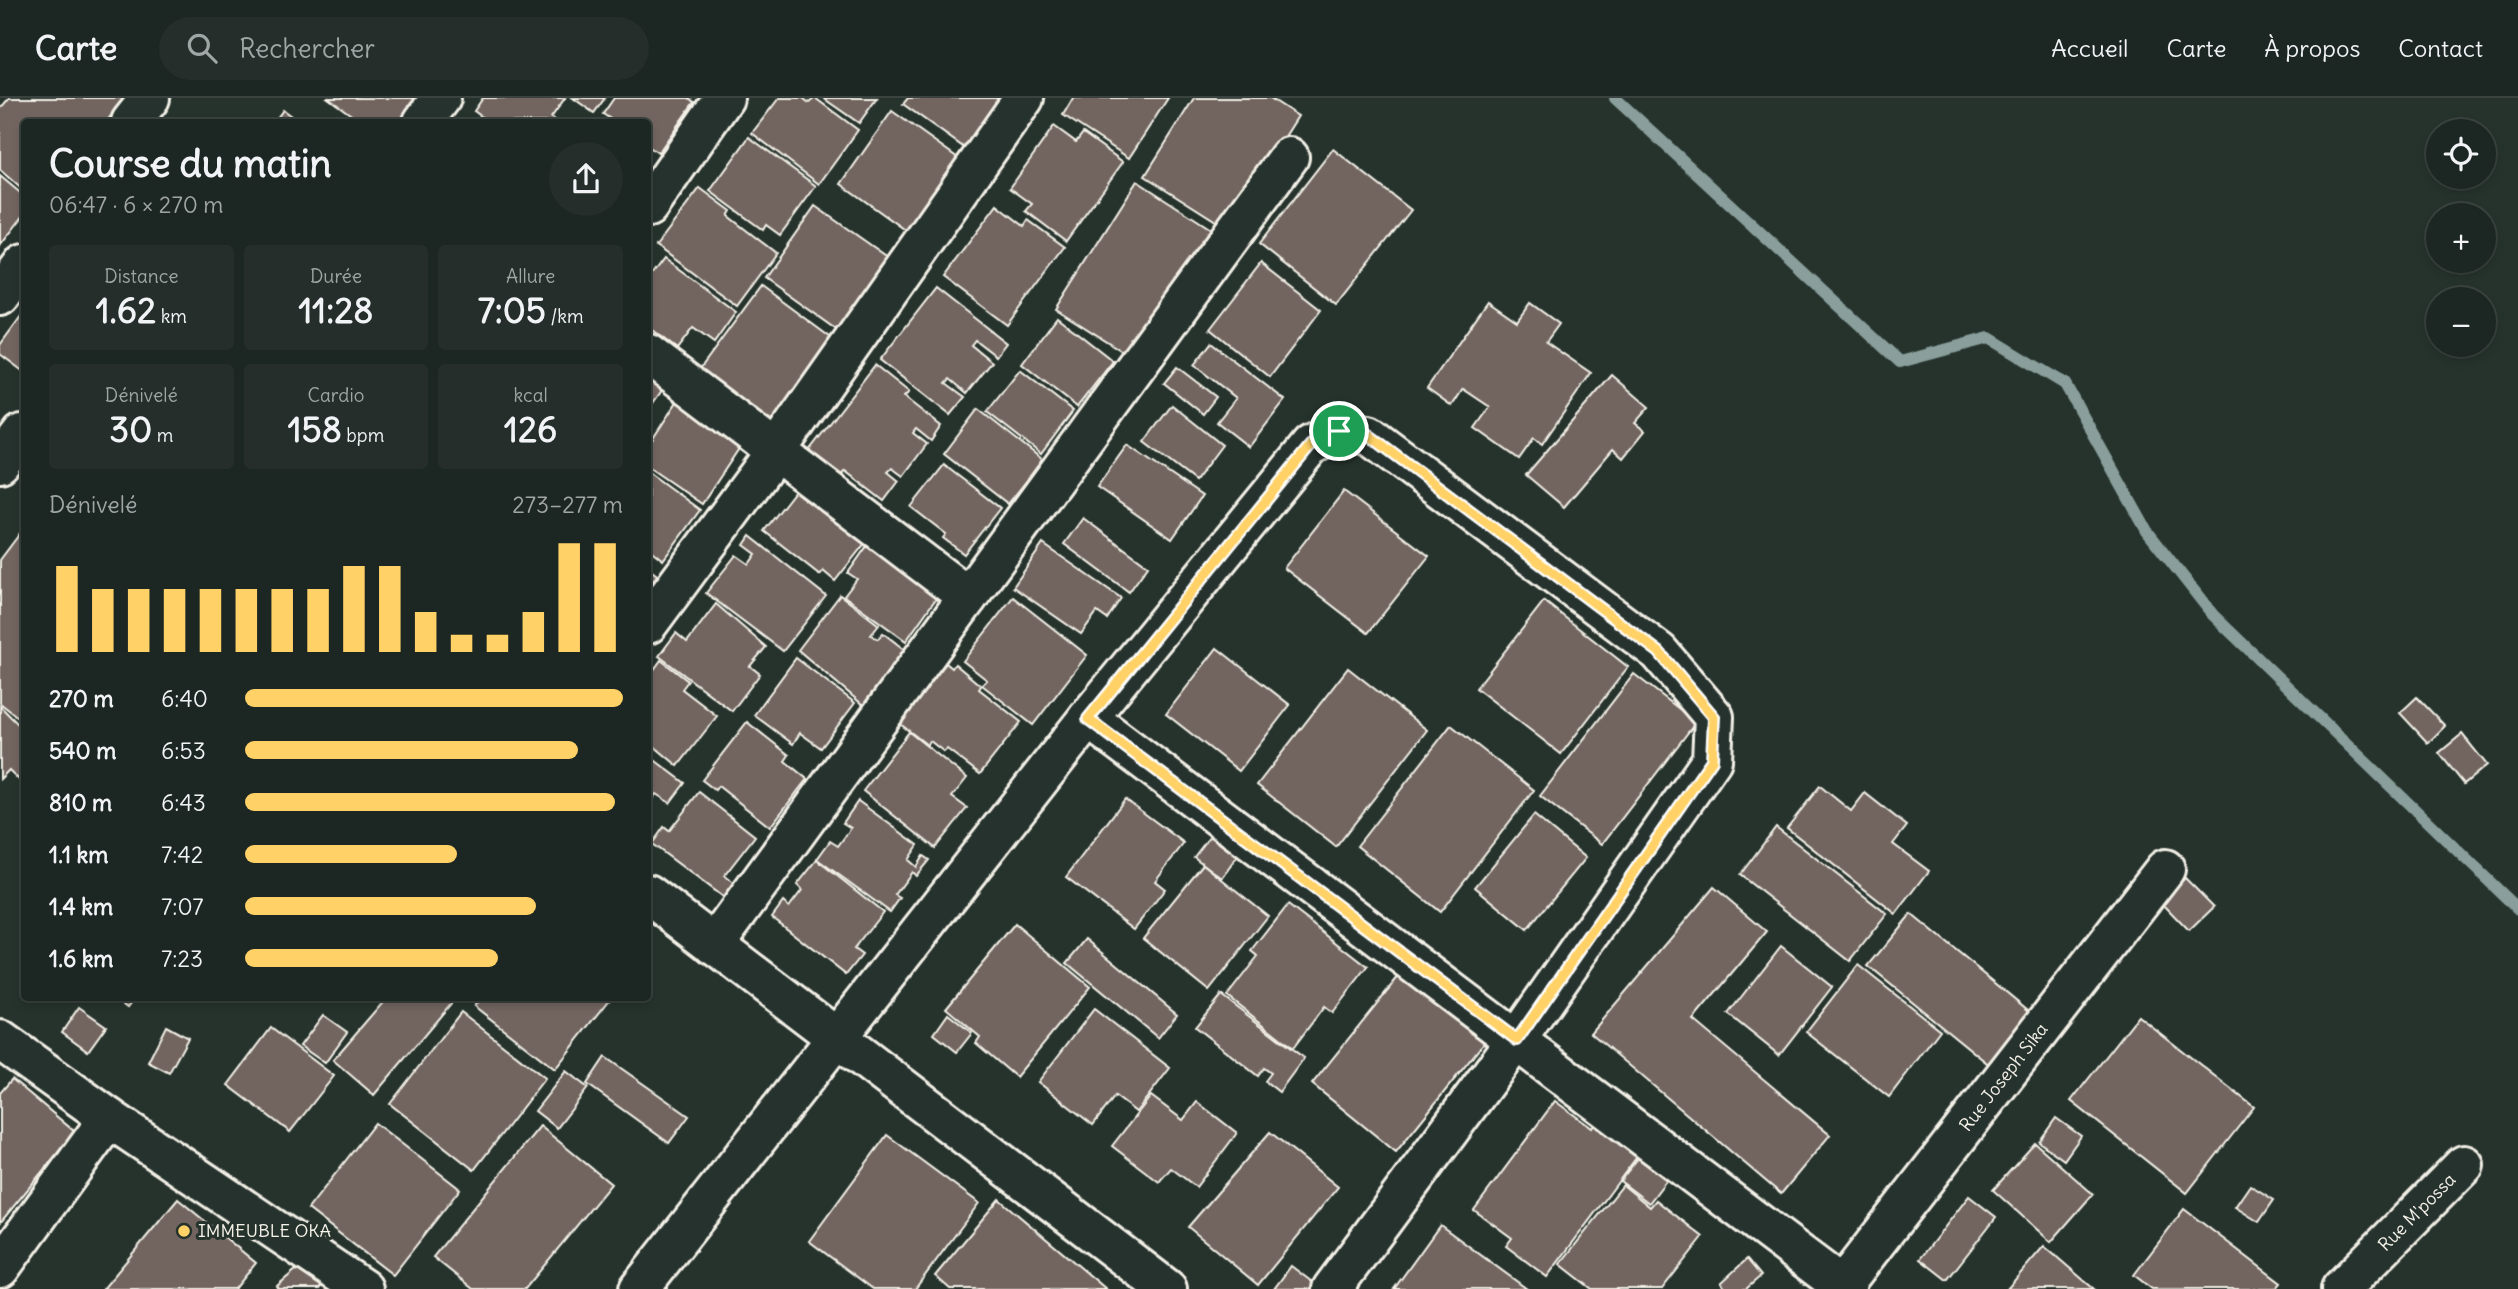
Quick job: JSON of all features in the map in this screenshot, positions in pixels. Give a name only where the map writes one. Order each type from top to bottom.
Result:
[{"type":"street","points":[[133,119],[150,98]]},
{"type":"street","points":[[425,119],[442,98]]},
{"type":"street","points":[[651,203],[724,98]]},
{"type":"street","points":[[651,620],[776,451],[1024,98]]},
{"type":"street","points":[[714,945],[1289,157]]},
{"type":"street","points":[[0,296],[21,268]]},
{"type":"street","points":[[651,356],[968,597]]},
{"type":"street","points":[[639,1289],[1088,719],[1311,445],[1339,431],[1369,435],[1648,643],[1659,652],[1714,717],[1712,760],[1517,1040],[1332,1289]]},
{"type":"street","points":[[1088,719],[1844,1288]]},
{"type":"street","name":"Rue Joseph Sika","points":[[1844,1288],[2165,869]]},
{"type":"street","points":[[651,896],[1167,1289]]},
{"type":"street","points":[[0,1040],[363,1289]]},
{"type":"street","points":[[0,1268],[110,1118]]},
{"type":"street","name":"Rue M'possa","points":[[2342,1289],[2464,1165]]},
{"type":"building","points":[[9,98],[126,98],[108,119],[21,119],[21,188],[0,170],[0,109]]},
{"type":"building","points":[[328,98],[424,98],[408,119],[357,119]]},
{"type":"building","points":[[483,98],[565,98],[553,119],[485,119],[474,111]]},
{"type":"building","points":[[573,98],[605,98],[594,113]]},
{"type":"building","points":[[614,98],[689,98],[694,102],[658,153],[651,148],[651,119],[610,119],[603,114]]},
{"type":"building","points":[[779,98],[803,98],[809,103],[815,98],[858,130],[819,184],[752,133]]},
{"type":"building","points":[[823,98],[877,98],[859,123]]},
{"type":"building","points":[[908,98],[1013,98],[973,154],[903,104]]},
{"type":"building","points":[[1073,98],[1168,98],[1129,158],[1063,115]]},
{"type":"building","points":[[1194,98],[1270,98],[1298,116],[1227,228],[1145,176]]},
{"type":"building","points":[[283,110],[295,119],[276,119]]},
{"type":"building","points":[[892,111],[965,163],[914,236],[841,184]]},
{"type":"building","points":[[1054,126],[1076,142],[1083,133],[1123,162],[1066,241],[1026,211],[1032,204],[1010,188]]},
{"type":"building","points":[[749,137],[816,186],[780,235],[766,225],[763,230],[710,191]]},
{"type":"building","points":[[1333,149],[1411,210],[1336,305],[1259,244]]},
{"type":"building","points":[[0,176],[21,194],[21,219],[0,246]]},
{"type":"building","points":[[1137,181],[1211,229],[1130,356],[1056,309]]},
{"type":"building","points":[[700,188],[731,211],[728,216],[776,253],[737,306],[656,246]]},
{"type":"building","points":[[997,205],[1024,226],[1028,220],[1065,247],[1007,325],[943,277]]},
{"type":"building","points":[[815,206],[892,260],[841,333],[764,278]]},
{"type":"building","points":[[664,259],[736,312],[714,343],[693,328],[677,349],[651,329],[651,276]]},
{"type":"building","points":[[1261,263],[1321,310],[1270,377],[1210,329]]},
{"type":"building","points":[[761,286],[838,343],[774,430],[697,373]]},
{"type":"building","points":[[936,288],[1006,343],[996,356],[975,340],[971,345],[992,362],[967,393],[950,379],[946,383],[965,397],[950,415],[880,360]]},
{"type":"building","points":[[1488,301],[1517,321],[1530,303],[1559,324],[1546,342],[1591,373],[1542,444],[1534,438],[1519,459],[1475,428],[1490,407],[1463,389],[1452,406],[1427,388]]},
{"type":"building","points":[[21,316],[21,370],[0,354],[0,345]]},
{"type":"building","points":[[1057,317],[1113,361],[1077,407],[1022,364]]},
{"type":"building","points":[[1211,343],[1285,400],[1249,447],[1217,422],[1236,398],[1194,365]]},
{"type":"building","points":[[875,365],[909,392],[904,397],[941,426],[931,441],[916,429],[913,433],[927,444],[903,476],[892,468],[888,472],[899,481],[884,501],[845,471],[840,477],[808,452]]},
{"type":"building","points":[[1177,367],[1216,397],[1203,414],[1164,383]]},
{"type":"building","points":[[1020,370],[1073,411],[1041,454],[987,412]]},
{"type":"building","points":[[651,375],[665,386],[651,406]]},
{"type":"building","points":[[1612,375],[1649,407],[1635,423],[1645,431],[1623,458],[1613,449],[1564,507],[1526,475]]},
{"type":"building","points":[[682,394],[746,438],[702,504],[651,469],[651,441]]},
{"type":"building","points":[[1172,405],[1222,445],[1195,481],[1144,442]]},
{"type":"building","points":[[978,409],[1043,460],[1008,504],[944,454]]},
{"type":"building","points":[[1127,445],[1202,496],[1172,539],[1097,487]]},
{"type":"building","points":[[944,465],[1000,508],[964,554],[943,538],[946,534],[911,507]]},
{"type":"building","points":[[651,474],[700,510],[663,560],[651,550]]},
{"type":"building","points":[[799,486],[873,533],[835,581],[823,571],[820,575],[764,531]]},
{"type":"building","points":[[1344,491],[1429,556],[1368,633],[1284,568]]},
{"type":"building","points":[[1083,518],[1148,566],[1129,592],[1064,544]]},
{"type":"building","points":[[21,532],[21,720],[0,703],[0,560]]},
{"type":"building","points":[[750,536],[826,596],[783,651],[706,593],[736,555],[749,564],[756,554],[744,545]]},
{"type":"building","points":[[1043,544],[1121,598],[1107,619],[1097,612],[1081,634],[1013,587]]},
{"type":"building","points":[[867,546],[937,597],[906,641],[844,596],[857,579],[848,573]]},
{"type":"building","points":[[651,570],[657,575],[651,583]]},
{"type":"building","points":[[840,595],[879,625],[871,635],[878,639],[883,633],[905,650],[863,705],[798,650]]},
{"type":"building","points":[[1013,597],[1087,655],[1033,725],[982,685],[987,680],[963,661]]},
{"type":"building","points":[[1544,601],[1628,667],[1561,754],[1476,688]]},
{"type":"building","points":[[716,604],[766,647],[750,666],[760,674],[732,711],[659,656],[676,633],[687,642]]},
{"type":"building","points":[[1217,648],[1290,705],[1239,771],[1166,714]]},
{"type":"building","points":[[796,658],[855,703],[821,748],[800,733],[793,744],[754,715]]},
{"type":"building","points":[[661,660],[688,681],[682,689],[717,716],[678,766],[651,744],[651,674]]},
{"type":"building","points":[[946,663],[952,668],[955,664],[981,686],[979,689],[1021,722],[980,774],[947,749],[944,752],[930,741],[927,745],[899,723]]},
{"type":"building","points":[[1348,668],[1427,730],[1336,847],[1257,785]]},
{"type":"building","points":[[1634,674],[1696,722],[1602,844],[1540,796]]},
{"type":"building","points":[[2417,697],[2445,726],[2428,743],[2400,713]]},
{"type":"building","points":[[0,706],[21,727],[21,782],[9,770],[0,779]]},
{"type":"building","points":[[747,722],[789,755],[785,761],[807,779],[770,827],[718,786],[715,790],[702,780]]},
{"type":"building","points":[[1451,725],[1534,790],[1440,912],[1357,846]]},
{"type":"building","points":[[909,732],[967,778],[952,797],[967,808],[935,848],[863,791]]},
{"type":"building","points":[[2462,734],[2487,765],[2464,784],[2439,753]]},
{"type":"building","points":[[651,757],[685,783],[670,803],[656,794],[651,801]]},
{"type":"building","points":[[1820,786],[1851,811],[1865,793],[1907,826],[1893,844],[1929,871],[1896,914],[1787,828]]},
{"type":"building","points":[[699,792],[755,836],[724,876],[735,884],[724,898],[652,844],[664,827],[669,831]]},
{"type":"building","points":[[1125,799],[1184,843],[1155,881],[1165,889],[1134,929],[1066,877]]},
{"type":"building","points":[[858,801],[918,845],[908,860],[916,867],[923,856],[929,860],[916,876],[912,872],[895,895],[900,898],[890,912],[817,859],[830,841],[838,846],[851,828],[843,823]]},
{"type":"building","points":[[1534,815],[1586,858],[1527,930],[1475,887]]},
{"type":"building","points":[[1776,827],[1887,914],[1850,961],[1740,875]]},
{"type":"building","points":[[1214,831],[1241,851],[1222,878],[1194,857]]},
{"type":"building","points":[[817,860],[883,912],[854,949],[862,955],[846,975],[772,917],[783,902],[789,907],[802,890],[797,885]]},
{"type":"building","points":[[1203,864],[1268,916],[1209,991],[1143,938]]},
{"type":"building","points":[[2185,878],[2214,907],[2189,931],[2161,902]]},
{"type":"building","points":[[1714,887],[1767,932],[1693,1020],[1830,1135],[1781,1194],[1591,1033]]},
{"type":"building","points":[[1288,905],[1368,967],[1332,1013],[1324,1007],[1293,1048],[1227,996],[1258,956],[1252,951]]},
{"type":"building","points":[[1911,914],[2034,1015],[1992,1067],[1868,966]]},
{"type":"building","points":[[1015,924],[1090,987],[1016,1077],[976,1043],[980,1037],[946,1008]]},
{"type":"building","points":[[1087,939],[1177,1014],[1158,1038],[1067,963]]},
{"type":"building","points":[[1781,946],[1832,987],[1779,1055],[1728,1014]]},
{"type":"building","points":[[1858,965],[1940,1030],[1889,1097],[1806,1032]]},
{"type":"building","points":[[1403,971],[1487,1039],[1396,1152],[1312,1084]]},
{"type":"building","points":[[1221,995],[1304,1058],[1279,1092],[1265,1081],[1271,1073],[1264,1068],[1258,1076],[1195,1027]]},
{"type":"building","points":[[120,1001],[133,1001],[128,1007]]},
{"type":"building","points":[[383,1001],[453,1001],[374,1095],[333,1060]]},
{"type":"building","points":[[478,1001],[609,1001],[555,1069],[474,1006]]},
{"type":"building","points":[[79,1007],[106,1026],[88,1051],[62,1032]]},
{"type":"building","points":[[1094,1009],[1170,1068],[1136,1112],[1115,1096],[1093,1125],[1038,1082]]},
{"type":"building","points":[[461,1012],[545,1078],[474,1170],[390,1104]]},
{"type":"building","points":[[948,1014],[972,1033],[957,1052],[934,1034]]},
{"type":"building","points":[[323,1015],[347,1032],[325,1063],[300,1046]]},
{"type":"building","points":[[2138,1016],[2254,1107],[2187,1193],[2071,1101]]},
{"type":"building","points":[[166,1026],[188,1038],[169,1073],[148,1062]]},
{"type":"building","points":[[271,1028],[334,1076],[290,1132],[228,1085]]},
{"type":"building","points":[[605,1057],[689,1116],[669,1143],[587,1084]]},
{"type":"building","points":[[566,1071],[588,1088],[557,1128],[535,1111]]},
{"type":"building","points":[[12,1079],[75,1132],[0,1223],[0,1093]]},
{"type":"building","points":[[1151,1096],[1183,1120],[1197,1102],[1237,1133],[1196,1187],[1171,1168],[1159,1182],[1112,1146]]},
{"type":"building","points":[[1555,1101],[1592,1128],[1599,1117],[1642,1150],[1547,1277],[1506,1246],[1512,1238],[1474,1210]]},
{"type":"building","points":[[2056,1118],[2081,1136],[2064,1160],[2039,1142]]},
{"type":"building","points":[[375,1123],[460,1189],[393,1275],[308,1209]]},
{"type":"building","points":[[540,1126],[611,1184],[525,1289],[473,1289],[433,1257]]},
{"type":"building","points":[[1270,1132],[1338,1187],[1258,1285],[1188,1227]]},
{"type":"building","points":[[887,1135],[979,1203],[915,1289],[873,1289],[809,1241]]},
{"type":"building","points":[[2035,1143],[2093,1194],[2051,1242],[1993,1190]]},
{"type":"building","points":[[1643,1152],[1671,1174],[1649,1203],[1620,1181]]},
{"type":"building","points":[[1623,1185],[1650,1207],[1656,1200],[1703,1237],[1662,1289],[1592,1289],[1560,1264]]},
{"type":"building","points":[[2250,1185],[2274,1200],[2259,1222],[2235,1207]]},
{"type":"building","points":[[1969,1196],[1996,1217],[1947,1280],[1920,1259]]},
{"type":"building","name":"IMMEUBLE OKA","points":[[178,1199],[256,1263],[235,1289],[103,1289]]},
{"type":"building","points":[[999,1199],[1106,1289],[950,1289],[935,1276]]},
{"type":"building","points":[[2184,1209],[2281,1283],[2276,1289],[2152,1289],[2134,1275]]},
{"type":"building","points":[[1440,1225],[1527,1289],[1394,1289]]},
{"type":"building","points":[[2044,1246],[2094,1289],[2007,1289]]},
{"type":"building","points":[[1747,1259],[1761,1276],[1746,1289],[1726,1289],[1721,1283]]},
{"type":"building","points":[[304,1263],[323,1285],[319,1289],[279,1289],[277,1286]]},
{"type":"building","points":[[1291,1266],[1320,1288],[1274,1289]]},
{"type":"waterway","points":[[1615,98],[1900,362],[1989,338],[2065,384],[2147,531],[2213,615],[2518,909]]},
{"type":"place","name":"IMMEUBLE OKA","points":[[184,1231]]},
{"type":"route","points":[[1339,431],[1369,435],[1659,652],[1714,717],[1712,760],[1517,1040],[1088,719],[1311,445],[1339,431]]}]
